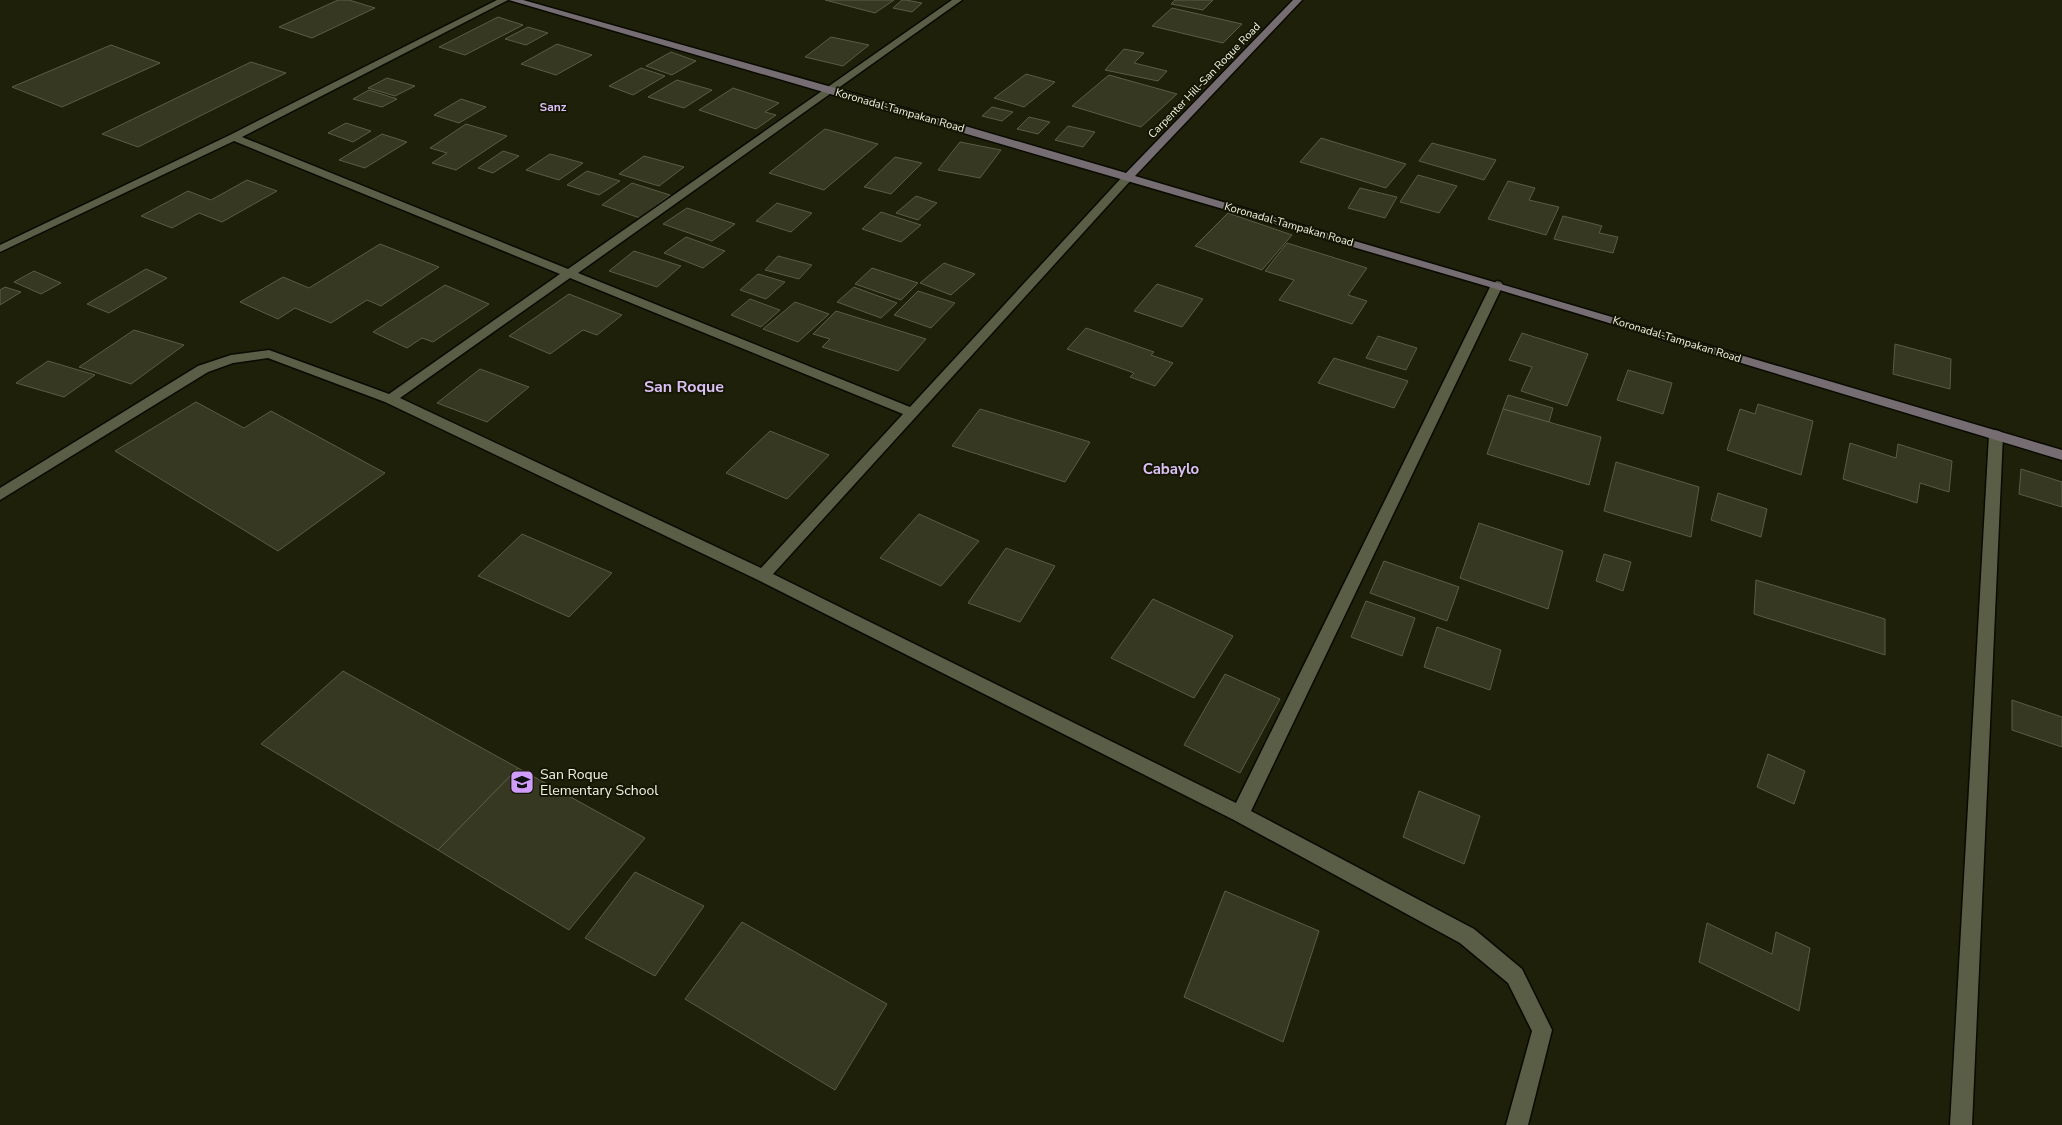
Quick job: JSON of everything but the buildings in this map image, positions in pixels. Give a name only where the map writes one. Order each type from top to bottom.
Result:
[{"type":"main road","name":"Koronadal-Tampakan Road","points":[[513,0],[832,90],[1498,285],[2062,455]]},
{"type":"main road","name":"Carpenter Hill-San Roque Road","points":[[1128,177],[1298,0]]},
{"type":"street","points":[[0,249],[234,136],[504,0]]},
{"type":"street","points":[[390,399],[958,0]]},
{"type":"street","points":[[234,136],[912,413]]},
{"type":"street","points":[[763,576],[1128,177]]},
{"type":"street","points":[[1240,814],[1498,285]]},
{"type":"street","points":[[0,495],[202,368],[231,359],[269,354],[390,399],[763,576],[1240,814],[1467,936],[1515,976],[1542,1030],[1517,1125]]},
{"type":"street","points":[[1961,1125],[1996,436]]},
{"type":"place","name":"San Roque Elementary School","points":[[522,782]]},
{"type":"district","name":"Sanz","points":[[553,107]]},
{"type":"district","name":"San Roque","points":[[684,386]]},
{"type":"district","name":"Cabaylo","points":[[1171,469]]}]
